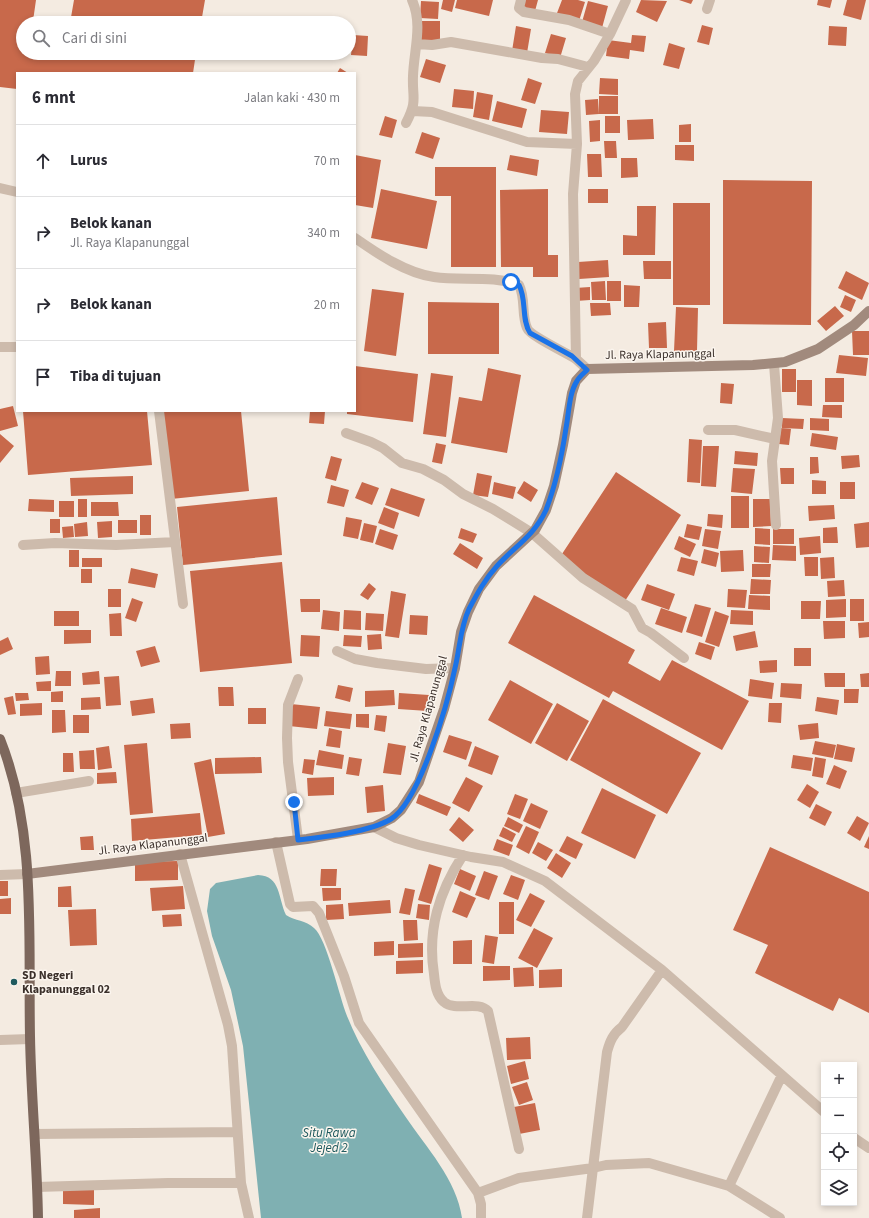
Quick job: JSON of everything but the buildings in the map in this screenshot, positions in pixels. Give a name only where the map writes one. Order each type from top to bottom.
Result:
[{"type":"main road","points":[[0,739],[12,774],[25,845],[27,874],[30,1039],[38,1218]]},
{"type":"street","points":[[406,123],[413,111],[415,98],[413,77],[418,19],[412,0]]},
{"type":"street","points":[[521,0],[519,8],[524,12],[569,20],[610,34]]},
{"type":"street","points":[[576,359],[573,194],[577,144],[575,94],[578,81],[594,61],[610,34],[626,0]]},
{"type":"street","points":[[417,44],[432,45],[451,42],[542,58],[558,59],[588,67]]},
{"type":"street","points":[[413,111],[432,112],[527,142],[577,144]]},
{"type":"street","points":[[0,188],[16,192]]},
{"type":"street","points":[[356,239],[375,251],[419,274],[435,277],[504,281],[519,285],[523,292],[525,321],[530,333],[576,359],[587,370]]},
{"type":"street","name":"Jl. Raya Klapanunggal","points":[[27,874],[298,840],[374,828],[392,818],[402,810],[419,782],[455,668],[461,632],[468,612],[479,589],[496,566],[532,533],[546,510],[554,486],[572,394],[576,381],[587,370],[774,364],[785,362],[818,349],[854,325],[869,311]]},
{"type":"street","points":[[0,347],[16,347]]},
{"type":"street","points":[[774,364],[778,418],[772,461],[776,525]]},
{"type":"street","points":[[159,412],[183,604]]},
{"type":"street","points":[[708,430],[735,430],[775,439]]},
{"type":"street","points":[[346,433],[383,448],[402,463],[423,469],[444,480],[463,494],[494,509],[532,533],[583,578],[632,609],[646,632],[684,658]]},
{"type":"street","points":[[22,544],[55,543],[116,545],[175,542]]},
{"type":"street","points":[[338,651],[355,659],[376,663],[426,669],[455,668]]},
{"type":"street","points":[[298,679],[288,705],[287,738],[288,762],[298,840]]},
{"type":"street","points":[[16,793],[89,781]]},
{"type":"street","points":[[374,828],[396,838],[463,855],[503,862],[545,881],[662,970],[821,1109]]},
{"type":"street","points":[[276,842],[290,904],[293,907],[313,906],[319,913],[344,976],[359,1023],[478,1193],[481,1204],[481,1218]]},
{"type":"street","points":[[180,854],[228,1025],[232,1046],[241,1183],[249,1218]]},
{"type":"street","points":[[463,855],[449,877],[436,911],[432,940],[432,961],[436,987],[439,996],[447,1004],[482,1008],[488,1011],[519,1149]]},
{"type":"street","points":[[0,875],[27,874]]},
{"type":"street","points":[[587,1218],[607,1052],[610,1042],[614,1033],[622,1027],[662,970]]},
{"type":"street","points":[[0,1040],[30,1039]]},
{"type":"street","points":[[729,1186],[782,1075]]},
{"type":"street","points":[[35,1134],[237,1132]]},
{"type":"street","points":[[857,1140],[869,1148]]},
{"type":"street","points":[[478,1193],[519,1178],[606,1165],[649,1163],[729,1186],[780,1218]]},
{"type":"street","points":[[37,1188],[168,1183],[241,1183]]},
{"type":"water","name":"Situ Rawa Jejed 2","points":[[258,875],[271,879],[275,884],[286,915],[311,925],[319,934],[328,955],[347,1016],[359,1042],[389,1092],[440,1164],[454,1190],[462,1218],[261,1218],[243,1046],[231,990],[212,936],[207,911],[210,889],[216,883]]},
{"type":"place","name":"SD Negeri Klapanunggal 02","points":[[14,982]]},
{"type":"route","points":[[294,802],[298,840],[374,828],[392,818],[402,810],[419,782],[444,709],[455,668],[461,632],[468,612],[479,589],[496,566],[535,530],[546,510],[554,486],[572,394],[576,381],[587,370],[572,356],[530,333],[525,321],[523,292],[519,285],[511,282]]}]
